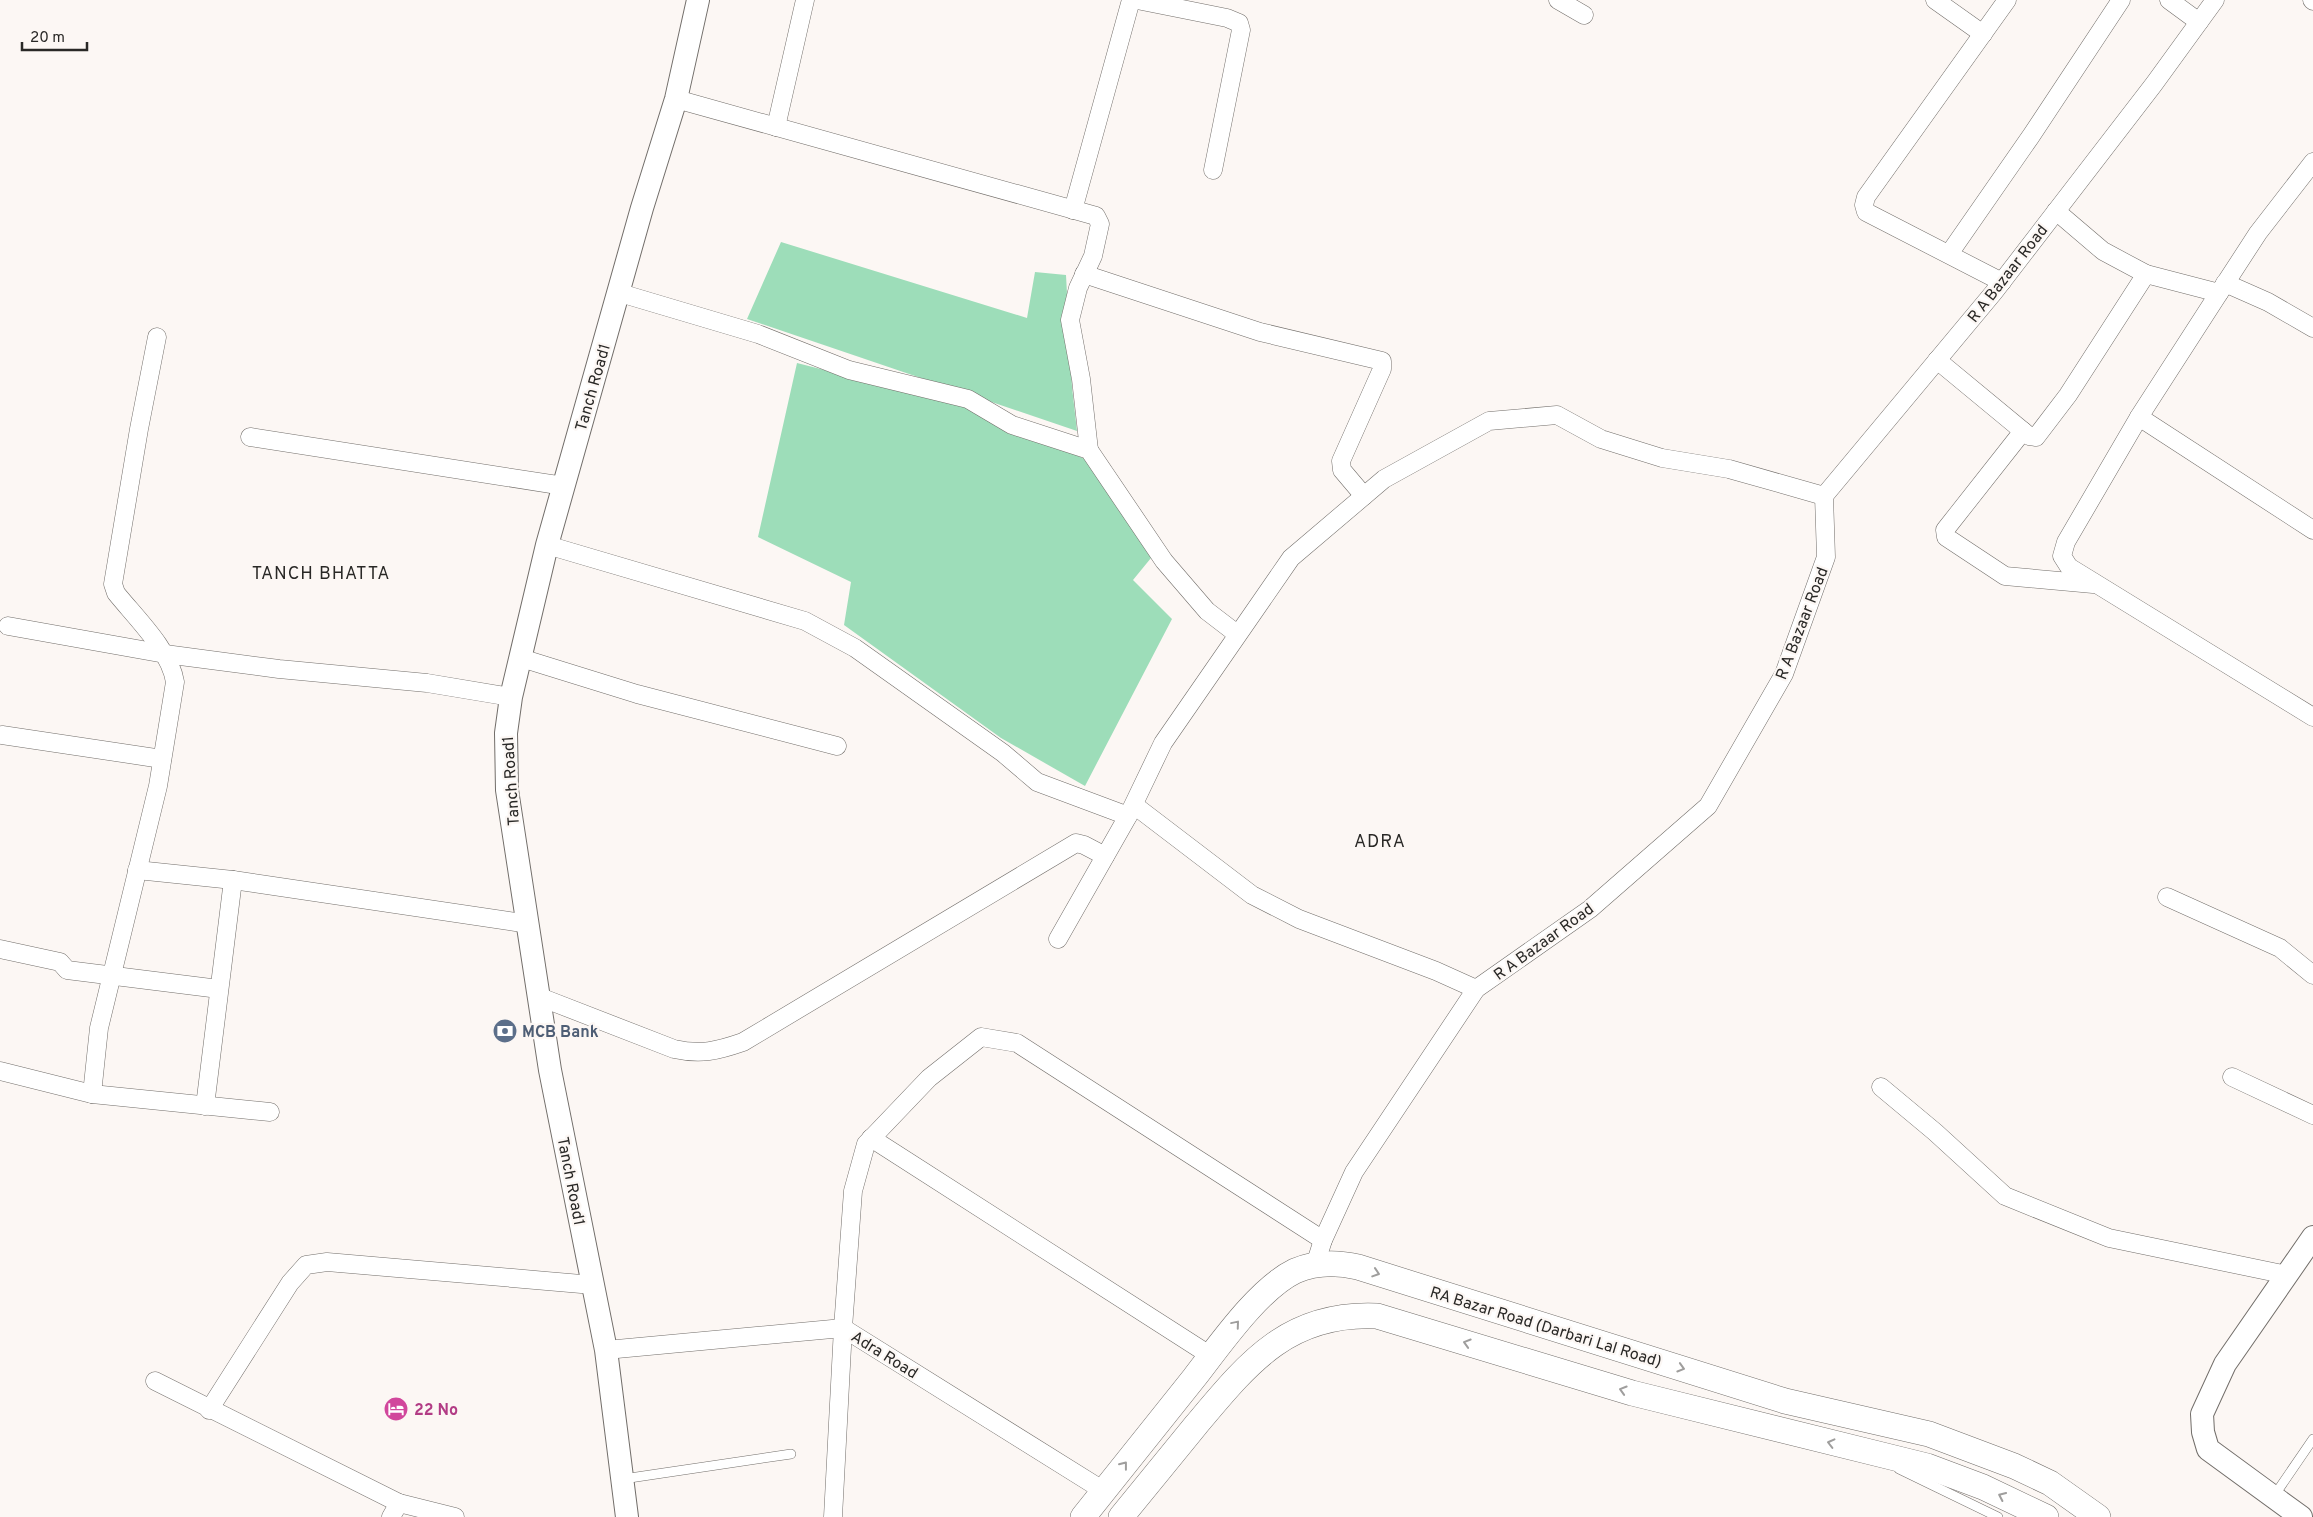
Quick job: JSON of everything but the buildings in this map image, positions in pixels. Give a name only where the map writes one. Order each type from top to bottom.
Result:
[{"type":"main road","name":"RA Bazar Road (Darbari Lal Road)","points":[[1083,1517],[1210,1356],[1241,1319],[1275,1284],[1295,1271],[1336,1262],[1358,1267],[1785,1401],[1929,1434],[2014,1466],[2050,1483],[2098,1517]]},
{"type":"main road","points":[[1121,1517],[1238,1375],[1263,1351],[1291,1334],[1318,1322],[1338,1317],[1377,1316],[1632,1393],[1927,1466],[1983,1487],[2046,1517]]},
{"type":"street","name":"Tanch Road1","points":[[628,1517],[606,1350],[560,1124],[507,790],[506,733],[511,697],[547,545],[620,293],[642,208],[676,99],[698,0]]},
{"type":"street","points":[[776,127],[805,0]]},
{"type":"street","points":[[1073,210],[1131,0]]},
{"type":"street","points":[[1137,0],[1227,18],[1239,23],[1241,30],[1213,170]]},
{"type":"street","points":[[1558,0],[1584,15]]},
{"type":"street","points":[[1935,0],[1983,34]]},
{"type":"street","points":[[2002,282],[1866,212],[1864,205],[1866,197],[2007,0]]},
{"type":"street","points":[[1949,254],[2031,136],[2121,0]]},
{"type":"street","points":[[2169,0],[2199,22]]},
{"type":"street","name":"R A Bazaar Road","points":[[1316,1265],[1323,1240],[1354,1172],[1476,989],[1590,908],[1708,806],[1784,674],[1826,557],[1824,496],[2002,282],[2215,0]]},
{"type":"street","points":[[676,99],[1096,216],[1100,224],[1093,256],[1078,288],[1070,320],[1081,379],[1089,450],[1164,561],[1207,611],[1237,634]]},
{"type":"street","points":[[2313,162],[2258,233],[2139,416],[2066,542],[2062,556],[2069,567],[2313,717]]},
{"type":"street","points":[[2056,211],[2103,251],[2146,274],[2222,288],[2268,302],[2313,328]]},
{"type":"street","points":[[1084,274],[1260,332],[1382,361],[1382,369],[1341,461],[1342,470],[1364,496]]},
{"type":"street","points":[[1937,360],[2029,436],[2036,437],[2041,433],[2068,395],[2146,274]]},
{"type":"street","points":[[620,293],[758,334],[849,370],[968,399],[1012,425],[1089,450]]},
{"type":"street","points":[[92,1094],[99,1028],[158,786],[175,682],[173,668],[165,654],[116,593],[114,584],[139,429],[157,337]]},
{"type":"street","points":[[1058,939],[1131,810],[1163,743],[1237,634],[1291,558],[1384,479],[1489,421],[1557,415],[1601,438],[1662,458],[1729,469],[1824,496]]},
{"type":"street","points":[[2139,416],[2313,530]]},
{"type":"street","points":[[2023,431],[1945,530],[1946,537],[2005,576],[2096,584]]},
{"type":"street","points":[[250,437],[564,486]]},
{"type":"street","points":[[547,545],[805,621],[855,648],[1003,753],[1037,782],[1131,810],[1252,895],[1299,919],[1436,971],[1476,989]]},
{"type":"street","points":[[8,626],[165,654],[306,672],[427,683],[511,697]]},
{"type":"street","points":[[520,658],[637,694],[836,746]]},
{"type":"street","points":[[2,734],[162,758]]},
{"type":"street","points":[[540,997],[674,1049],[692,1053],[714,1052],[743,1042],[1076,843],[1084,844],[1105,856]]},
{"type":"street","points":[[138,870],[233,880],[528,924]]},
{"type":"street","points":[[205,1106],[233,880]]},
{"type":"street","points":[[2167,898],[2280,948],[2313,975]]},
{"type":"street","points":[[0,949],[60,962],[67,970],[219,989]]},
{"type":"street","points":[[833,1517],[843,1328],[854,1191],[866,1144],[929,1078],[981,1037],[1017,1042],[1323,1240]]},
{"type":"street","points":[[0,1071],[92,1094],[270,1112]]},
{"type":"street","points":[[2232,1077],[2313,1115]]},
{"type":"street","points":[[1881,1088],[1934,1132],[2005,1196],[2109,1238],[2287,1275]]},
{"type":"street","points":[[871,1138],[1210,1356]]},
{"type":"street","points":[[2301,1517],[2208,1449],[2203,1432],[2202,1414],[2226,1364],[2313,1237]]},
{"type":"street","points":[[209,1410],[290,1283],[306,1265],[327,1262],[593,1285]]},
{"type":"street","name":"Adra Road","points":[[606,1350],[843,1328],[1104,1491]]},
{"type":"street","points":[[155,1381],[395,1510],[455,1517]]},
{"type":"lane","points":[[2274,1496],[2313,1439]]},
{"type":"lane","points":[[1861,1451],[1998,1517]]},
{"type":"lane","points":[[623,1479],[791,1454]]},
{"type":"green space","points":[[781,242],[1027,318],[1035,272],[1066,275],[1072,387],[1077,431],[747,319]]},
{"type":"green space","points":[[797,363],[966,406],[1087,460],[1151,558],[1133,580],[1172,619],[1085,786],[1001,738],[844,625],[851,582],[758,537]]},
{"type":"place","name":"MCB Bank","points":[[505,1031]]},
{"type":"place","name":"22 No","points":[[396,1409]]},
{"type":"district","name":"TANCH BHATTA","points":[[321,573]]},
{"type":"district","name":"ADRA","points":[[1380,841]]}]
